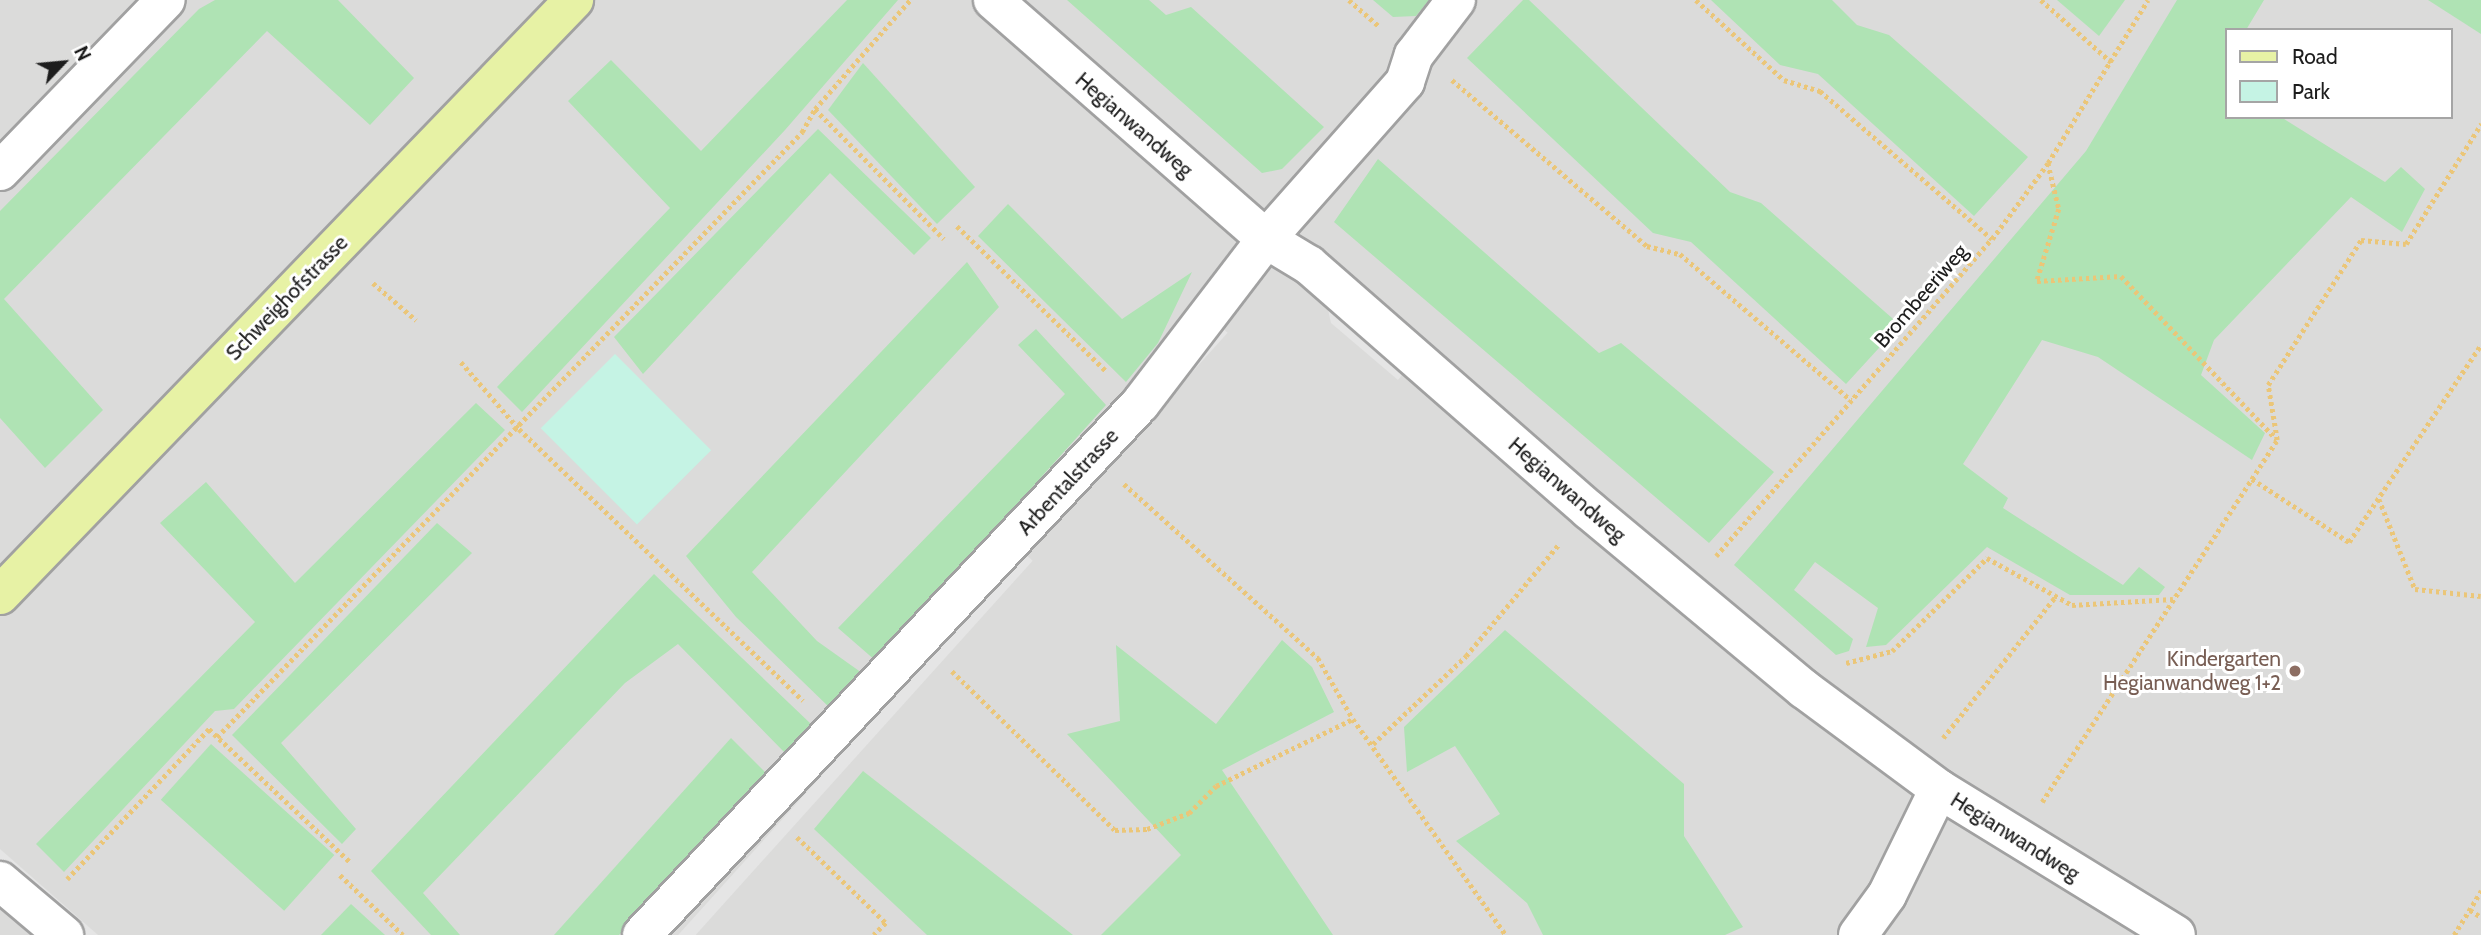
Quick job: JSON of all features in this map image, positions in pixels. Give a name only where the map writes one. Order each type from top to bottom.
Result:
[{"type":"main road","name":"Schweighofstrasse","points":[[0,595],[574,0]]},
{"type":"street","points":[[0,171],[166,0]]},
{"type":"street","name":"Hegianwandweg","points":[[993,0],[1266,239],[1309,265],[1804,689],[1938,789],[2176,935]]},
{"type":"street","name":"Arbentalstrasse","points":[[642,935],[1140,404],[1266,239],[1405,82],[1413,55],[1456,0]]},
{"type":"street","points":[[1858,935],[1887,895],[1938,789]]},
{"type":"street","points":[[0,881],[64,935]]},
{"type":"path","points":[[217,737],[519,429],[802,132],[815,109],[910,0]]},
{"type":"path","points":[[1349,0],[1413,55],[1441,71],[1647,246],[1680,254],[1851,400]]},
{"type":"path","points":[[1696,0],[1784,80],[1820,90],[1992,239]]},
{"type":"path","points":[[2041,0],[2111,62]]},
{"type":"path","name":"Brombeeriweg","points":[[1687,590],[1992,239],[2048,163],[2148,0]]},
{"type":"path","points":[[815,109],[944,239]]},
{"type":"path","points":[[2034,814],[2277,440],[2269,385],[2361,240],[2406,244],[2481,124]]},
{"type":"path","points":[[2048,163],[2059,209],[2037,281],[2120,276],[2277,440]]},
{"type":"path","points":[[957,226],[1140,404]]},
{"type":"path","points":[[373,283],[416,320]]},
{"type":"path","points":[[2252,479],[2349,542],[2481,345]]},
{"type":"path","points":[[461,362],[519,429],[803,700]]},
{"type":"path","points":[[1116,477],[1318,658],[1353,719],[1506,935]]},
{"type":"path","points":[[2379,498],[2415,589],[2481,596]]},
{"type":"path","points":[[1373,744],[1465,656],[1565,538]]},
{"type":"path","points":[[1833,671],[1892,651],[1987,558],[2072,605],[2173,599]]},
{"type":"path","points":[[1936,747],[2056,596]]},
{"type":"path","points":[[956,676],[1115,830],[1147,829],[1189,813],[1216,786],[1353,719]]},
{"type":"path","points":[[57,890],[209,729],[351,863]]},
{"type":"path","points":[[786,827],[886,923],[874,935]]},
{"type":"path","points":[[341,875],[403,935]]},
{"type":"path","points":[[2454,935],[2481,891]]},
{"type":"path","points":[[2470,910],[2481,917]]},
{"type":"shaded area","points":[[0,0],[2481,0],[2481,935],[0,935]]},
{"type":"shaded area","points":[[1326,301],[1408,367],[1398,380],[1331,323]]},
{"type":"shaded area","points":[[1218,324],[1228,333],[1051,529],[1041,520]]},
{"type":"shaded area","points":[[1023,552],[1033,561],[696,935],[678,935]]},
{"type":"shaded area","points":[[0,849],[98,935],[73,935],[0,870]]},
{"type":"green space","points":[[215,0],[338,0],[414,78],[370,125],[267,31],[4,299],[103,410],[45,468],[0,418],[0,211],[199,9]]},
{"type":"green space","points":[[847,0],[898,0],[785,130],[522,412],[497,387],[670,208],[568,101],[611,60],[701,151]]},
{"type":"green space","points":[[1067,0],[1149,0],[1166,15],[1191,7],[1324,127],[1282,169],[1262,173]]},
{"type":"green space","points":[[1373,0],[1429,0],[1416,16],[1393,17]]},
{"type":"green space","points":[[1523,0],[1529,0],[1730,192],[1761,203],[1900,325],[1846,384],[1691,242],[1653,233],[1467,58]]},
{"type":"green space","points":[[1711,0],[1832,0],[1857,25],[1889,35],[2028,157],[1974,216],[1818,74],[1780,65]]},
{"type":"green space","points":[[2057,0],[2125,0],[2099,36]]},
{"type":"green space","points":[[2177,0],[2264,0],[2247,28],[2226,28],[2226,119],[2284,119],[2385,182],[2401,167],[2425,189],[2402,232],[2351,197],[2214,340],[2201,375],[2265,433],[2252,460],[2098,357],[2042,340],[1963,464],[2008,498],[2003,508],[2123,585],[2139,567],[2165,587],[2159,595],[2070,595],[1987,547],[1886,645],[1866,647],[1878,608],[1815,562],[1794,590],[1853,639],[1849,651],[1836,655],[1734,565],[2086,151]]},
{"type":"green space","points":[[2428,0],[2481,0],[2481,34]]},
{"type":"green space","points":[[863,63],[975,187],[937,224],[828,110]]},
{"type":"green space","points":[[818,129],[931,238],[914,255],[830,173],[643,374],[614,337]]},
{"type":"green space","points":[[1378,159],[1599,353],[1621,343],[1774,472],[1709,543],[1334,222]]},
{"type":"green space","points":[[1008,204],[1122,319],[1192,272],[1158,343],[1126,382],[978,236]]},
{"type":"green space","points":[[967,262],[999,307],[752,572],[817,641],[862,673],[831,709],[736,617],[686,556]]},
{"type":"green space","points":[[1036,329],[1106,405],[876,661],[838,628],[1065,394],[1018,345]]},
{"type":"green space","points":[[615,354],[711,450],[637,524],[541,428]]},
{"type":"green space","points":[[476,403],[505,430],[234,709],[215,711],[64,872],[36,844],[255,622],[160,523],[206,482],[295,583]]},
{"type":"green space","points":[[437,523],[472,553],[281,743],[356,829],[342,844],[232,735]]},
{"type":"green space","points":[[654,574],[811,724],[785,753],[678,644],[625,683],[423,893],[460,935],[431,935],[371,871]]},
{"type":"green space","points":[[1505,630],[1684,784],[1684,836],[1743,927],[1725,935],[1543,935],[1527,903],[1456,841],[1500,814],[1455,746],[1407,772],[1404,727]]},
{"type":"green space","points":[[1282,640],[1312,667],[1334,712],[1222,770],[1333,935],[1101,935],[1181,855],[1067,734],[1120,721],[1116,645],[1216,724]]},
{"type":"green space","points":[[731,738],[768,775],[619,935],[554,935]]},
{"type":"green space","points":[[211,744],[334,855],[284,911],[161,800]]},
{"type":"green space","points":[[863,771],[1073,935],[927,935],[814,829]]},
{"type":"green space","points":[[351,904],[385,935],[321,935]]},
{"type":"place","name":"Kindergarten Hegianwandweg 1+2","points":[[2295,671]]}]
